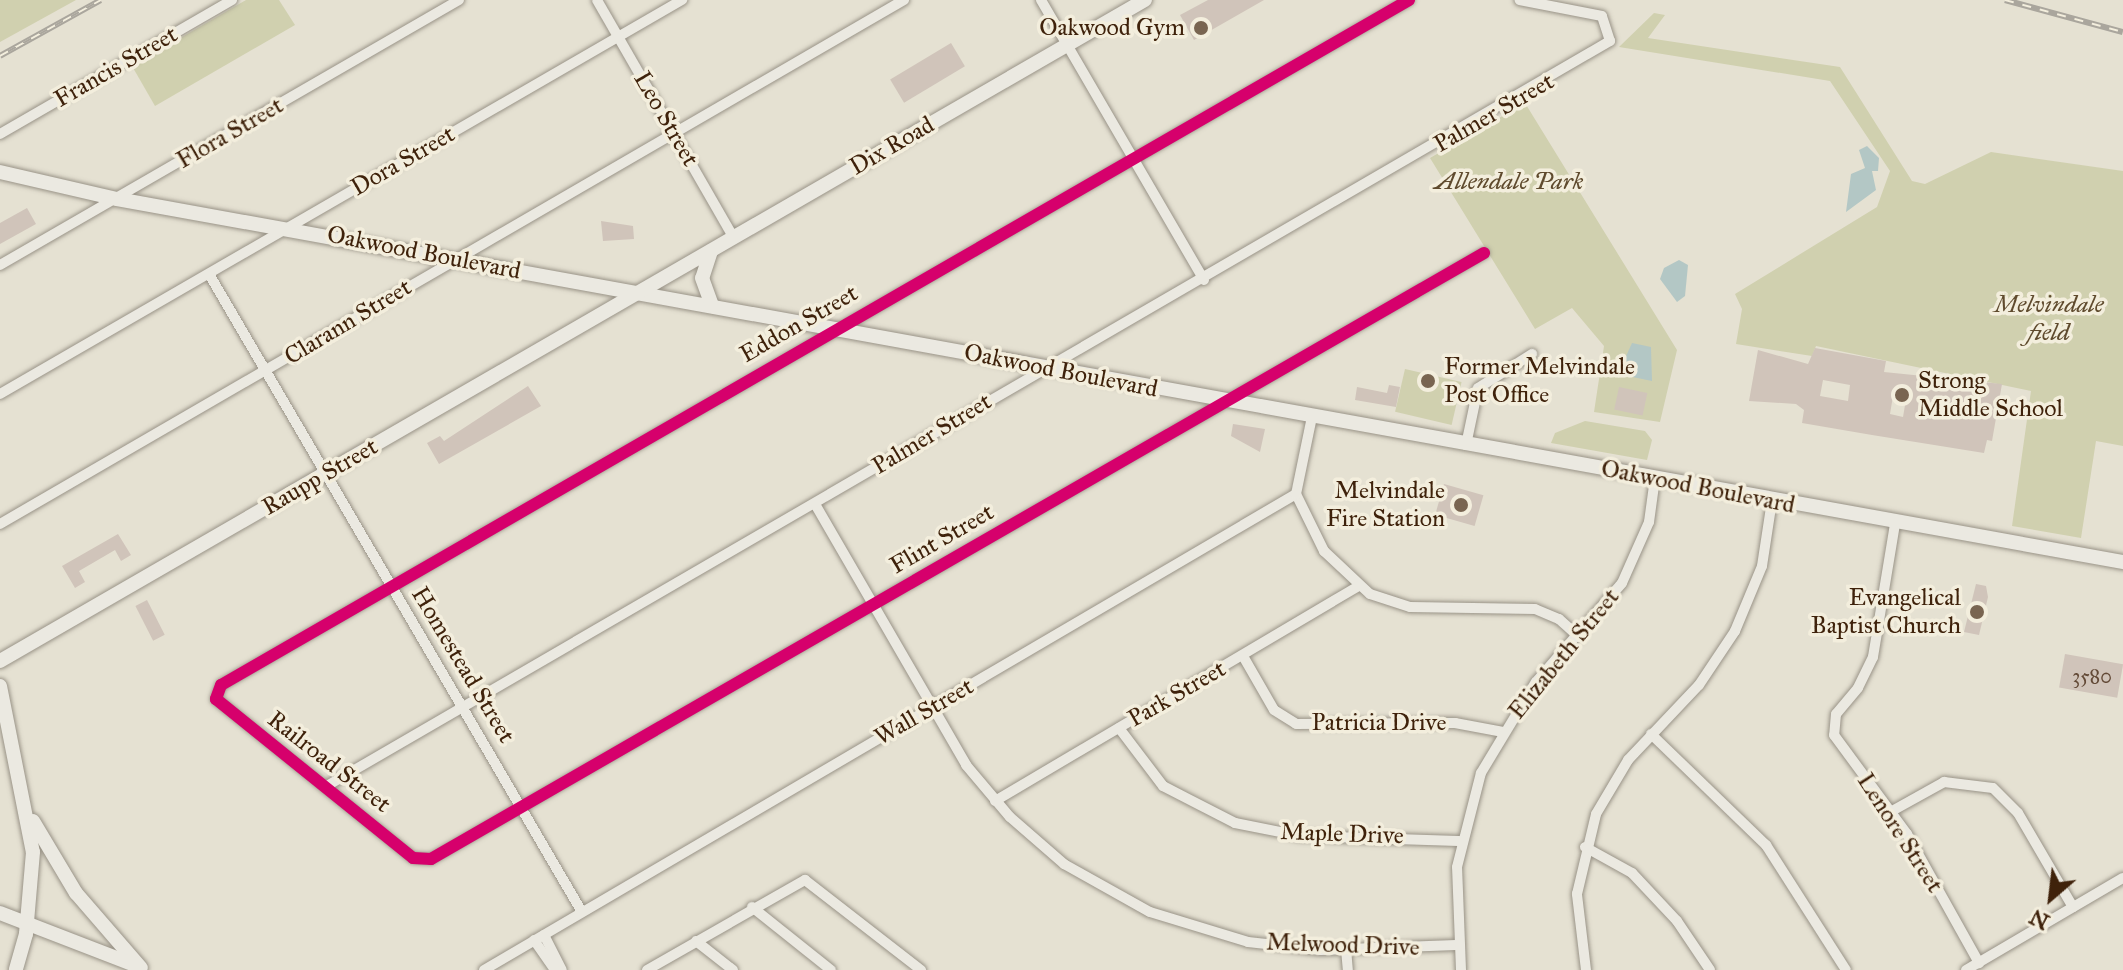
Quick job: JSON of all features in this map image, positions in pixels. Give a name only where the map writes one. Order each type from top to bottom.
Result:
[{"type":"main road","name":"Dix Road","points":[[640,293],[1145,0]]},
{"type":"main road","name":"Oakwood Boulevard","points":[[0,172],[117,199],[457,258],[1895,524],[2123,562]]},
{"type":"main road","points":[[712,249],[702,278],[712,306]]},
{"type":"main road","name":"Raupp Street","points":[[0,661],[640,293]]},
{"type":"main road","points":[[0,686],[27,809],[33,873],[25,941],[16,970]]},
{"type":"main road","points":[[27,809],[66,879],[144,969]]},
{"type":"main road","points":[[0,913],[144,969]]},
{"type":"street","name":"Francis Street","points":[[0,134],[232,0]]},
{"type":"street","name":"Flora Street","points":[[0,265],[459,0]]},
{"type":"street","name":"Leo Street","points":[[597,0],[734,238]]},
{"type":"street","name":"Dora Street","points":[[0,394],[682,0]]},
{"type":"street","name":"Clarann Street","points":[[0,524],[904,0]]},
{"type":"street","points":[[1041,0],[1131,160],[1204,280]]},
{"type":"street","name":"Eddon Street","points":[[216,692],[835,328],[1409,0]]},
{"type":"street","name":"Palmer Street","points":[[325,787],[1604,50],[1611,29],[1596,13],[1520,0]]},
{"type":"street","name":"Flint Street","points":[[422,861],[522,807],[1484,253]]},
{"type":"street","name":"Homestead Street","points":[[209,274],[582,912]]},
{"type":"street","points":[[1466,445],[1478,388],[1532,354]]},
{"type":"street","points":[[1312,417],[1296,494],[1324,551],[1358,586],[1410,607],[1535,609],[1579,637]]},
{"type":"street","name":"Elizabeth Street","points":[[1461,970],[1456,945],[1461,841],[1481,773],[1536,682],[1579,637],[1633,564],[1655,478]]},
{"type":"street","name":"Wall Street","points":[[484,970],[1296,494]]},
{"type":"street","points":[[1586,970],[1577,910],[1585,847],[1609,788],[1651,734],[1699,685],[1735,631],[1762,566],[1772,501]]},
{"type":"street","name":"Melwood Drive","points":[[815,504],[931,708],[995,801],[1064,864],[1150,912],[1248,942],[1346,949],[1456,945]]},
{"type":"street","name":"Lenore Street","points":[[1895,524],[1873,657],[1832,727],[1892,811],[1979,963]]},
{"type":"street","name":"Park Street","points":[[995,801],[1358,586]]},
{"type":"street","name":"Patricia Drive","points":[[1243,656],[1274,710],[1296,724],[1455,723],[1503,732]]},
{"type":"street","name":"Railroad Street","points":[[216,692],[218,703],[422,861]]},
{"type":"street","name":"Maple Drive","points":[[1119,728],[1163,786],[1235,823],[1300,836],[1461,841]]},
{"type":"street","points":[[1651,734],[1766,845],[1846,970]]},
{"type":"street","points":[[1892,811],[1944,782],[1993,788],[2018,813],[2073,907]]},
{"type":"street","points":[[1585,847],[1632,873],[1677,921],[1710,970]]},
{"type":"street","points":[[1966,970],[2123,878]]},
{"type":"street","points":[[647,970],[752,907],[805,880],[921,970]]},
{"type":"street","points":[[752,907],[831,970]]},
{"type":"street","points":[[539,938],[555,970]]},
{"type":"street","points":[[539,938],[562,970]]},
{"type":"street","points":[[696,941],[733,970]]},
{"type":"street","points":[[1346,949],[1348,970]]},
{"type":"green space","points":[[0,0],[76,0],[0,42]]},
{"type":"green space","points":[[246,0],[279,0],[295,25],[155,106],[132,66]]},
{"type":"green space","name":"Melvindale field","points":[[1654,13],[1665,15],[1648,38],[1840,67],[1912,181],[1925,184],[1991,152],[2123,171],[2123,446],[2096,441],[2081,538],[2012,526],[2031,391],[1816,346],[1812,356],[1736,344],[1742,309],[1735,294],[1877,207],[1890,171],[1830,81],[1619,47]]},
{"type":"green space","name":"Allendale Park","points":[[1525,103],[1677,350],[1660,422],[1594,412],[1604,346],[1572,308],[1535,329],[1430,158]]},
{"type":"green space","points":[[1405,369],[1462,382],[1452,425],[1395,412]]},
{"type":"green space","points":[[1585,421],[1645,431],[1652,440],[1647,460],[1551,443],[1555,433]]},
{"type":"shaded area","points":[[1867,146],[1879,158],[1878,171],[1872,171],[1876,190],[1846,212],[1851,174],[1865,168],[1859,150]]},
{"type":"shaded area","points":[[1679,260],[1688,265],[1685,296],[1677,302],[1660,279],[1664,268]]},
{"type":"shaded area","points":[[1632,343],[1651,347],[1652,381],[1618,374]]},
{"type":"building","name":"Oakwood Gym","points":[[1208,0],[1264,0],[1194,40],[1180,15]]},
{"type":"building","points":[[951,43],[965,66],[904,103],[890,80]]},
{"type":"building","points":[[27,208],[36,224],[0,244],[0,223]]},
{"type":"building","points":[[601,221],[633,226],[634,239],[603,241]]},
{"type":"building","name":"Strong Middle School","points":[[1815,348],[1886,361],[1884,372],[2002,384],[1992,441],[1987,440],[1984,453],[1872,435],[1802,423],[1804,410],[1796,404],[1749,401],[1758,350],[1808,364]],"holes":[[[1823,380],[1850,385],[1848,401],[1820,396]],[[1894,390],[1907,393],[1903,417],[1890,414]]]},
{"type":"building","points":[[1389,385],[1400,387],[1396,407],[1355,400],[1357,387],[1387,393]]},
{"type":"building","points":[[528,386],[541,406],[439,464],[427,443],[440,436],[444,441]]},
{"type":"building","points":[[1619,387],[1647,393],[1643,416],[1614,409]]},
{"type":"building","points":[[1233,424],[1265,429],[1260,452],[1231,436]]},
{"type":"building","name":"Melvindale Fire Station","points":[[1444,484],[1483,495],[1475,526],[1435,515]]},
{"type":"building","points":[[118,534],[131,555],[121,561],[115,550],[79,571],[85,582],[75,588],[62,566]]},
{"type":"building","name":"Evangelical Baptist Church","points":[[1976,584],[1986,586],[1988,597],[1979,635],[1964,632]]},
{"type":"building","points":[[147,600],[165,635],[153,641],[135,606]]},
{"type":"building","points":[[2065,654],[2123,664],[2117,698],[2059,687]]},
{"type":"railway","points":[[0,56],[101,0]]},
{"type":"railway","points":[[2005,0],[2123,32]]},
{"type":"cycle path","points":[[1409,0],[221,685],[216,699],[413,858],[431,859],[1484,253]]},
{"type":"place","name":"Oakwood Gym","points":[[1201,28]]},
{"type":"place","name":"Former Melvindale Post Office","points":[[1428,381]]},
{"type":"place","name":"Strong Middle School","points":[[1902,395]]},
{"type":"place","name":"Melvindale Fire Station","points":[[1461,505]]},
{"type":"place","name":"Evangelical Baptist Church","points":[[1977,612]]}]
